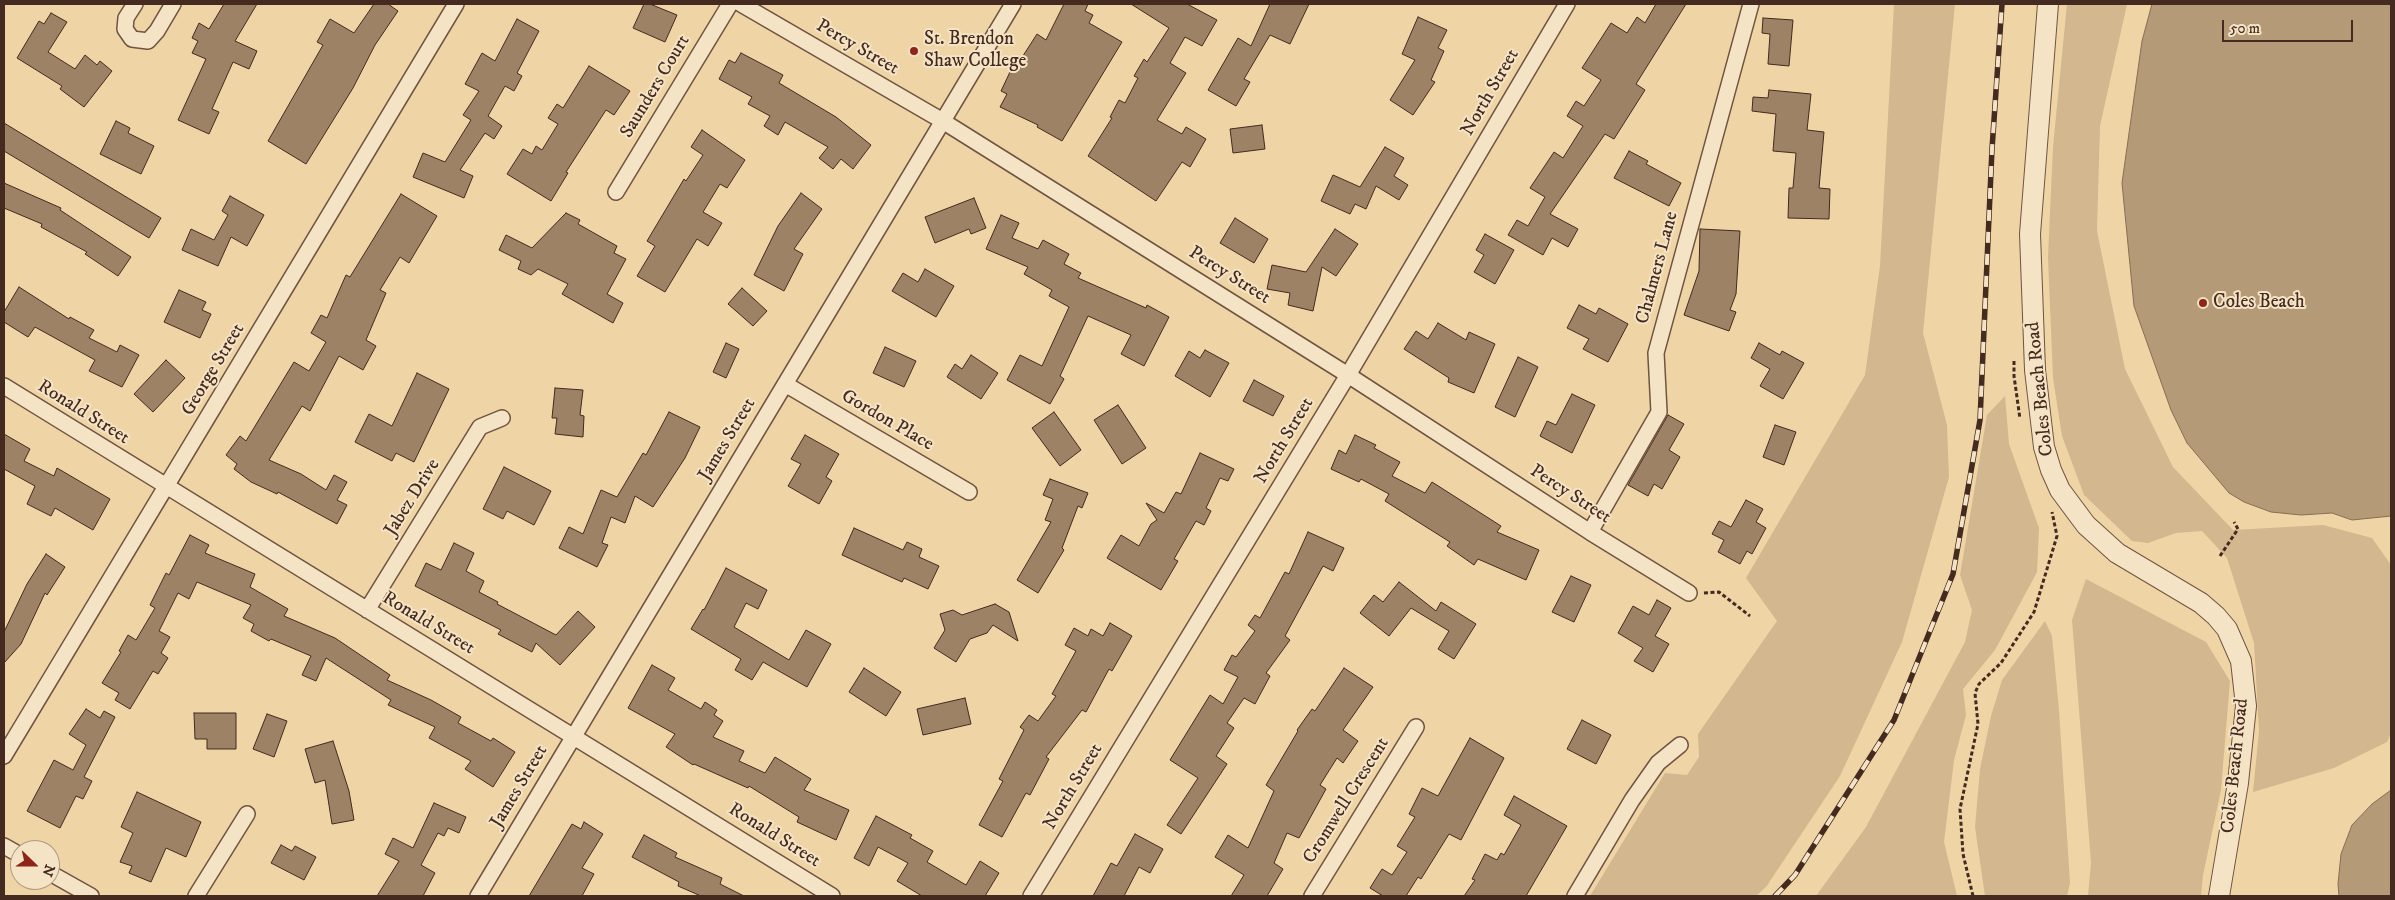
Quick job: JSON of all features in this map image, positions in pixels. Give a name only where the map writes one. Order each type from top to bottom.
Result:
[{"type":"street","points":[[135,4],[126,18],[125,29],[132,39],[148,41],[173,4]]},
{"type":"street","name":"George Street","points":[[4,756],[456,4]]},
{"type":"street","name":"Saunders Court","points":[[616,192],[730,4]]},
{"type":"street","name":"Percy Street","points":[[741,4],[941,120],[1348,375],[1590,532],[1689,593]]},
{"type":"street","name":"James Street","points":[[478,896],[941,120],[1013,4]]},
{"type":"street","name":"North Street","points":[[1031,896],[1348,375],[1567,4]]},
{"type":"street","name":"Chalmers Lane","points":[[1590,532],[1659,412],[1656,353],[1750,4]]},
{"type":"street","name":"Coles Beach Road","points":[[2048,4],[2030,234],[2035,370],[2044,447],[2060,490],[2086,525],[2117,553],[2201,603],[2216,616],[2227,629],[2241,661],[2246,706],[2238,783],[2220,896]]},
{"type":"street","name":"Gordon Place","points":[[785,384],[969,492]]},
{"type":"street","name":"Ronald Street","points":[[4,386],[166,488],[574,735],[832,896]]},
{"type":"street","name":"Jabez Drive","points":[[367,610],[480,427],[502,418]]},
{"type":"street","name":"Cromwell Crescent","points":[[1312,896],[1416,727]]},
{"type":"street","points":[[1575,896],[1632,800],[1658,763],[1680,745]]},
{"type":"street","points":[[196,896],[247,814]]},
{"type":"street","points":[[60,879],[91,896]]},
{"type":"path","points":[[2014,358],[2014,376],[2020,420]]},
{"type":"path","points":[[1973,896],[1963,854],[1960,809],[1978,724],[1976,693],[1979,684],[2001,663],[2034,612],[2057,536],[2052,508]]},
{"type":"path","points":[[2220,556],[2238,529],[2234,522]]},
{"type":"path","points":[[1689,593],[1719,592],[1750,616]]},
{"type":"shaded area","points":[[1894,4],[1955,4],[1923,333],[1947,425],[1949,477],[1902,642],[1840,776],[1766,887],[1756,896],[1590,896],[1665,773],[1687,775],[1699,757],[1698,734],[1777,621],[1746,578],[1865,375],[1880,266]]},
{"type":"shaded area","points":[[2067,4],[2127,4],[2100,126],[2097,231],[2125,369],[2173,467],[2233,530],[2323,525],[2372,538],[2391,565],[2391,733],[2387,742],[2334,768],[2253,792],[2259,731],[2254,643],[2227,558],[2202,531],[2176,533],[2148,543],[2132,541],[2084,495],[2062,436],[2053,378],[2048,257],[2053,147]]},
{"type":"shaded area","name":"Coles Beach","points":[[2152,4],[2391,4],[2391,516],[2352,520],[2332,513],[2301,515],[2271,512],[2244,502],[2229,493],[2187,443],[2171,410],[2134,306],[2122,183],[2142,41]]},
{"type":"shaded area","points":[[2005,396],[2009,444],[2039,528],[2037,572],[1995,650],[1963,689],[1966,715],[1954,760],[1944,842],[1957,896],[1816,896],[1866,827],[1965,642],[1972,610],[1960,575],[1987,415]]},
{"type":"shaded area","points":[[2086,579],[2206,642],[2230,681],[2221,790],[2203,875],[2201,896],[2088,896],[2091,863],[2072,620]]},
{"type":"shaded area","points":[[2045,621],[2052,636],[2059,710],[2070,883],[2067,896],[1985,896],[1975,827],[1980,769],[1991,716],[2002,680]]},
{"type":"shaded area","points":[[2391,790],[2391,896],[2339,896],[2338,884],[2341,854],[2352,825],[2372,804]]},
{"type":"building","points":[[224,4],[257,4],[235,41],[257,51],[249,69],[233,62],[212,109],[219,112],[209,134],[178,120],[206,59],[192,53],[198,41],[192,38],[199,23],[209,29]]},
{"type":"building","points":[[374,4],[388,4],[398,11],[375,45],[353,88],[306,164],[268,141],[323,45],[317,42],[330,19],[354,33]]},
{"type":"building","points":[[644,4],[650,4],[677,15],[665,42],[633,28]]},
{"type":"building","points":[[1064,4],[1088,4],[1085,11],[1093,15],[1089,23],[1122,42],[1062,141],[1037,127],[1038,125],[1000,107],[1007,94],[1001,91],[1010,72],[1012,73],[1037,34],[1046,40]]},
{"type":"building","points":[[1131,4],[1187,4],[1217,20],[1202,46],[1185,37],[1170,63],[1186,73],[1157,120],[1182,134],[1186,127],[1206,139],[1190,167],[1182,162],[1156,201],[1088,156],[1112,118],[1110,117],[1119,100],[1125,103],[1138,78],[1134,76],[1144,59],[1147,62],[1169,28]]},
{"type":"building","points":[[1270,4],[1309,4],[1290,44],[1270,35],[1244,79],[1250,82],[1236,106],[1208,90],[1238,38],[1251,46]]},
{"type":"building","points":[[1656,4],[1686,4],[1636,84],[1645,90],[1614,139],[1605,134],[1550,214],[1578,229],[1568,247],[1552,238],[1543,255],[1508,235],[1517,220],[1528,226],[1545,197],[1530,188],[1554,152],[1563,158],[1583,126],[1567,116],[1576,101],[1584,106],[1601,80],[1582,68],[1611,23],[1627,33],[1637,17],[1645,23]]},
{"type":"building","points":[[51,13],[67,22],[48,52],[75,69],[85,55],[97,65],[100,61],[112,71],[84,107],[60,89],[62,86],[17,58],[39,21],[44,24]]},
{"type":"building","points":[[1418,17],[1447,30],[1438,48],[1444,51],[1431,80],[1435,82],[1413,115],[1390,100],[1415,60],[1402,54]]},
{"type":"building","points":[[1763,18],[1793,20],[1789,66],[1768,64],[1770,34],[1762,33]]},
{"type":"building","points":[[517,19],[539,31],[517,73],[522,76],[514,91],[505,86],[488,116],[502,126],[494,139],[485,133],[460,170],[473,176],[464,198],[413,177],[423,153],[445,162],[471,120],[463,115],[479,91],[465,84],[482,53],[495,61]]},
{"type":"building","points":[[741,53],[783,75],[779,83],[836,117],[871,145],[853,169],[841,159],[833,169],[819,158],[828,147],[785,122],[778,135],[764,126],[770,116],[748,104],[752,97],[719,79],[729,60],[735,63]]},
{"type":"building","points":[[589,66],[630,91],[614,115],[606,110],[566,172],[568,173],[551,201],[507,174],[523,149],[532,154],[536,146],[542,150],[558,124],[548,118],[557,104],[563,108]]},
{"type":"building","points":[[1769,90],[1811,94],[1807,130],[1824,132],[1819,188],[1830,189],[1829,219],[1788,218],[1789,188],[1793,188],[1796,153],[1773,151],[1776,114],[1752,111],[1753,97],[1768,98]]},
{"type":"building","points":[[116,121],[130,128],[128,133],[154,146],[141,174],[100,154]]},
{"type":"building","points":[[4,123],[161,218],[149,238],[4,151]]},
{"type":"building","points":[[1262,125],[1265,149],[1233,153],[1230,129]]},
{"type":"building","points":[[702,130],[745,160],[727,188],[720,184],[703,212],[722,223],[708,246],[697,239],[665,292],[637,276],[655,246],[647,241],[684,179],[686,181],[703,155],[691,147]]},
{"type":"building","points":[[1385,147],[1404,158],[1394,176],[1408,185],[1399,200],[1376,186],[1366,209],[1355,204],[1350,214],[1321,201],[1333,175],[1360,187]]},
{"type":"building","points":[[1629,151],[1648,161],[1646,164],[1681,183],[1669,206],[1614,178]]},
{"type":"building","points":[[4,183],[61,208],[60,210],[131,257],[118,276],[85,254],[87,252],[41,227],[42,224],[4,208]]},
{"type":"building","points":[[801,193],[822,209],[794,249],[803,254],[784,291],[754,275],[778,226]]},
{"type":"building","points":[[401,194],[437,216],[409,263],[400,257],[380,290],[386,293],[366,340],[376,346],[363,370],[339,356],[310,411],[302,406],[269,460],[301,474],[326,490],[334,475],[347,482],[337,500],[347,505],[337,524],[278,492],[277,494],[251,482],[234,469],[237,464],[226,455],[240,436],[246,441],[294,362],[309,371],[326,342],[311,333],[321,315],[327,318],[346,275],[350,277]]},
{"type":"building","points":[[230,196],[264,215],[247,246],[231,237],[218,266],[182,250],[191,229],[214,240],[228,215],[222,211]]},
{"type":"building","points":[[974,198],[986,228],[971,234],[969,229],[935,243],[925,217]]},
{"type":"building","points":[[566,213],[580,220],[578,224],[617,246],[614,253],[626,259],[607,294],[623,303],[613,323],[562,294],[568,284],[538,269],[531,275],[518,269],[521,261],[499,250],[506,235],[532,248]]},
{"type":"building","points":[[1001,215],[1019,223],[1012,238],[1038,249],[1043,240],[1069,254],[1064,264],[1081,273],[1078,278],[1146,308],[1147,305],[1169,317],[1144,366],[1121,354],[1131,335],[1088,316],[1060,376],[1064,379],[1050,404],[1007,380],[1020,355],[1042,366],[1069,307],[1049,296],[1052,290],[1024,274],[1028,267],[986,249]]},
{"type":"building","points":[[1235,218],[1268,239],[1254,263],[1220,243]]},
{"type":"building","points":[[1335,229],[1358,244],[1336,276],[1322,267],[1313,311],[1288,305],[1290,293],[1267,289],[1272,265],[1306,272]]},
{"type":"building","points":[[1700,229],[1740,231],[1736,294],[1730,310],[1736,312],[1729,331],[1684,315],[1699,271]]},
{"type":"building","points":[[1485,234],[1514,250],[1495,284],[1474,272],[1484,255],[1476,250]]},
{"type":"building","points":[[925,269],[954,286],[936,317],[892,291],[903,273],[918,282]]},
{"type":"building","points":[[19,287],[69,319],[70,317],[94,330],[89,338],[117,352],[120,345],[139,355],[122,387],[89,371],[95,360],[35,327],[28,337],[4,322],[4,312]]},
{"type":"building","points":[[742,288],[767,311],[753,326],[728,304]]},
{"type":"building","points":[[179,290],[206,302],[202,310],[211,314],[200,338],[164,322]]},
{"type":"building","points":[[1579,305],[1596,314],[1599,308],[1628,324],[1608,362],[1583,349],[1589,339],[1567,328]]},
{"type":"building","points":[[1438,323],[1466,340],[1469,332],[1495,344],[1474,393],[1448,382],[1449,378],[1404,349],[1416,331],[1428,339]]},
{"type":"building","points":[[726,343],[739,349],[726,378],[713,372]]},
{"type":"building","points":[[1759,343],[1780,355],[1782,351],[1804,363],[1783,399],[1760,386],[1770,369],[1751,358]]},
{"type":"building","points":[[885,347],[916,361],[904,387],[873,373]]},
{"type":"building","points":[[1205,350],[1229,363],[1210,397],[1175,376],[1189,351],[1200,358]]},
{"type":"building","points":[[971,355],[998,373],[981,399],[947,377],[955,364],[962,369]]},
{"type":"building","points":[[1518,357],[1538,367],[1515,417],[1495,407]]},
{"type":"building","points":[[166,360],[185,378],[153,412],[134,394]]},
{"type":"building","points":[[417,373],[449,389],[414,462],[396,453],[392,461],[355,442],[369,414],[392,426]]},
{"type":"building","points":[[1254,380],[1284,396],[1273,416],[1243,401]]},
{"type":"building","points":[[555,388],[583,390],[580,415],[584,416],[583,437],[555,434],[557,418],[552,418]]},
{"type":"building","points":[[1572,394],[1595,405],[1572,453],[1540,436],[1547,421],[1556,425]]},
{"type":"building","points":[[1118,405],[1146,448],[1122,464],[1094,420]]},
{"type":"building","points":[[669,412],[700,427],[685,458],[653,507],[635,496],[625,523],[611,517],[602,543],[608,545],[597,567],[559,548],[569,527],[583,534],[601,490],[617,497],[643,453],[646,455]]},
{"type":"building","points":[[1054,412],[1081,450],[1060,466],[1032,428]]},
{"type":"building","points":[[1668,415],[1684,424],[1669,450],[1680,457],[1662,489],[1654,484],[1648,496],[1628,485]]},
{"type":"building","points":[[1775,425],[1796,432],[1784,465],[1763,457]]},
{"type":"building","points":[[4,434],[30,449],[24,461],[54,476],[57,468],[110,499],[93,530],[55,508],[51,516],[27,504],[35,486],[4,469]]},
{"type":"building","points":[[805,435],[839,454],[826,477],[832,481],[819,504],[788,486],[801,464],[791,459]]},
{"type":"building","points":[[1355,435],[1376,445],[1374,448],[1400,462],[1392,476],[1425,493],[1432,482],[1501,526],[1497,532],[1539,550],[1526,580],[1478,559],[1474,565],[1447,546],[1450,542],[1385,501],[1389,494],[1361,479],[1359,482],[1331,469],[1339,450],[1346,454]]},
{"type":"building","points":[[1200,453],[1234,469],[1228,481],[1220,478],[1206,508],[1211,511],[1204,525],[1196,521],[1174,559],[1178,561],[1161,590],[1107,558],[1121,535],[1139,546],[1151,524],[1157,520],[1146,503],[1164,513],[1176,492],[1181,494]]},
{"type":"building","points":[[504,467],[551,491],[534,525],[507,511],[503,519],[483,509]]},
{"type":"building","points":[[1050,479],[1088,493],[1082,508],[1078,506],[1062,548],[1064,550],[1038,593],[1017,580],[1051,522],[1045,520],[1053,499],[1043,495]]},
{"type":"building","points":[[1746,500],[1763,509],[1756,522],[1766,528],[1752,554],[1747,551],[1740,564],[1718,552],[1724,540],[1712,534],[1719,521],[1731,527]]},
{"type":"building","points":[[854,528],[903,550],[907,542],[922,549],[919,557],[939,566],[928,589],[904,578],[902,582],[842,555]]},
{"type":"building","points":[[1308,532],[1344,548],[1333,571],[1323,566],[1285,636],[1290,640],[1266,673],[1270,676],[1255,704],[1244,698],[1227,723],[1234,728],[1216,756],[1227,764],[1181,834],[1167,825],[1198,778],[1170,760],[1210,695],[1223,704],[1238,677],[1224,670],[1232,655],[1236,657],[1255,631],[1248,625],[1255,615],[1260,618],[1285,572],[1289,574]]},
{"type":"building","points":[[190,535],[209,545],[205,553],[255,574],[250,587],[288,609],[284,616],[335,638],[390,675],[387,680],[431,700],[461,717],[458,723],[491,741],[493,738],[515,752],[493,787],[465,769],[471,761],[429,738],[435,727],[388,705],[391,700],[326,658],[316,681],[302,675],[311,656],[271,639],[269,641],[251,631],[254,624],[243,618],[251,605],[197,582],[189,599],[178,593],[159,631],[170,637],[161,653],[168,658],[158,674],[153,671],[130,709],[115,700],[119,693],[102,683],[121,652],[119,651],[128,635],[136,640],[155,608],[150,605],[166,573],[169,575]]},
{"type":"building","points":[[454,543],[474,553],[466,571],[484,581],[479,592],[498,602],[497,604],[556,635],[578,611],[595,627],[560,665],[536,643],[532,652],[498,634],[501,630],[415,586],[426,563],[441,570]]},
{"type":"building","points":[[46,554],[65,567],[47,595],[45,593],[21,644],[4,663],[4,632],[27,584]]},
{"type":"building","points":[[726,568],[767,590],[758,609],[746,603],[734,627],[789,660],[806,630],[831,644],[807,687],[763,662],[752,680],[735,670],[741,659],[691,629],[704,610]]},
{"type":"building","points":[[1571,576],[1591,585],[1574,622],[1552,612]]},
{"type":"building","points":[[1399,582],[1436,611],[1441,602],[1476,624],[1454,659],[1438,649],[1449,631],[1411,608],[1389,636],[1360,613],[1374,595],[1383,602]]},
{"type":"building","points":[[1657,600],[1671,608],[1655,636],[1669,644],[1653,672],[1634,661],[1643,648],[1618,633],[1633,606],[1649,615]]},
{"type":"building","points":[[995,604],[1009,612],[1018,641],[993,625],[987,633],[970,639],[956,662],[934,648],[945,630],[940,614],[953,610],[962,615]]},
{"type":"building","points":[[1110,623],[1132,636],[1112,671],[1109,669],[1086,712],[1082,710],[1046,757],[1049,759],[1030,795],[1026,793],[1002,837],[979,825],[1003,781],[999,779],[1024,730],[1020,727],[1029,715],[1038,721],[1056,696],[1052,694],[1076,651],[1065,645],[1074,628],[1088,636],[1091,629],[1103,636]]},
{"type":"building","points":[[652,665],[675,678],[668,690],[701,709],[705,702],[717,710],[714,715],[723,721],[713,737],[744,751],[739,761],[765,773],[775,757],[811,779],[804,790],[849,810],[836,840],[797,822],[799,817],[749,786],[748,788],[693,765],[666,747],[675,734],[628,708]]},
{"type":"building","points":[[864,668],[901,692],[886,716],[849,692]]},
{"type":"building","points":[[1344,668],[1373,687],[1343,730],[1358,741],[1343,763],[1337,758],[1320,785],[1326,789],[1299,838],[1287,833],[1274,863],[1283,869],[1267,896],[1231,896],[1244,875],[1215,857],[1228,835],[1248,848],[1274,791],[1266,785],[1297,730],[1312,709],[1315,711]]},
{"type":"building","points":[[965,698],[971,724],[923,735],[917,709]]},
{"type":"building","points":[[86,709],[100,718],[104,711],[115,717],[84,777],[92,781],[83,799],[76,796],[60,828],[27,811],[54,760],[73,770],[86,745],[69,734]]},
{"type":"building","points":[[194,713],[236,713],[236,749],[207,749],[207,739],[195,739]]},
{"type":"building","points":[[267,714],[287,721],[274,757],[253,749]]},
{"type":"building","points":[[1582,720],[1611,735],[1596,764],[1567,749]]},
{"type":"building","points":[[1470,738],[1504,758],[1461,840],[1449,834],[1421,879],[1418,877],[1406,896],[1383,896],[1370,888],[1382,869],[1392,875],[1407,852],[1397,846],[1415,817],[1409,814],[1422,788],[1438,796]]},
{"type":"building","points":[[333,741],[349,791],[354,820],[332,824],[325,780],[315,783],[305,749]]},
{"type":"building","points":[[137,792],[201,822],[186,857],[166,848],[151,882],[129,873],[132,866],[120,862],[133,833],[121,827]]},
{"type":"building","points":[[1514,796],[1567,826],[1526,896],[1464,896],[1475,880],[1472,879],[1485,854],[1497,860],[1501,853],[1504,855],[1521,825],[1504,815]]},
{"type":"building","points":[[434,803],[466,817],[459,833],[448,828],[444,836],[438,833],[421,865],[435,873],[423,896],[377,896],[399,861],[385,854],[393,838],[413,848]]},
{"type":"building","points":[[876,816],[912,835],[910,838],[933,851],[927,862],[966,885],[980,861],[999,873],[985,896],[922,896],[897,881],[908,863],[878,847],[869,866],[854,858]]},
{"type":"building","points":[[584,822],[603,834],[582,868],[594,874],[582,896],[529,896],[572,824],[581,829]]},
{"type":"building","points":[[1135,834],[1163,849],[1150,873],[1139,867],[1124,896],[1093,896],[1111,863],[1117,866]]},
{"type":"building","points":[[644,835],[677,853],[675,857],[722,878],[720,884],[744,896],[701,896],[678,886],[679,882],[632,857]]},
{"type":"building","points":[[281,845],[292,851],[295,846],[316,857],[304,880],[271,863]]},
{"type":"railway","points":[[1775,896],[1795,875],[1894,720],[1953,574],[1980,420],[1992,149],[2002,4]]},
{"type":"place","name":"St. Brendon Shaw College","points":[[914,51]]},
{"type":"place","name":"Coles Beach","points":[[2203,303]]}]
